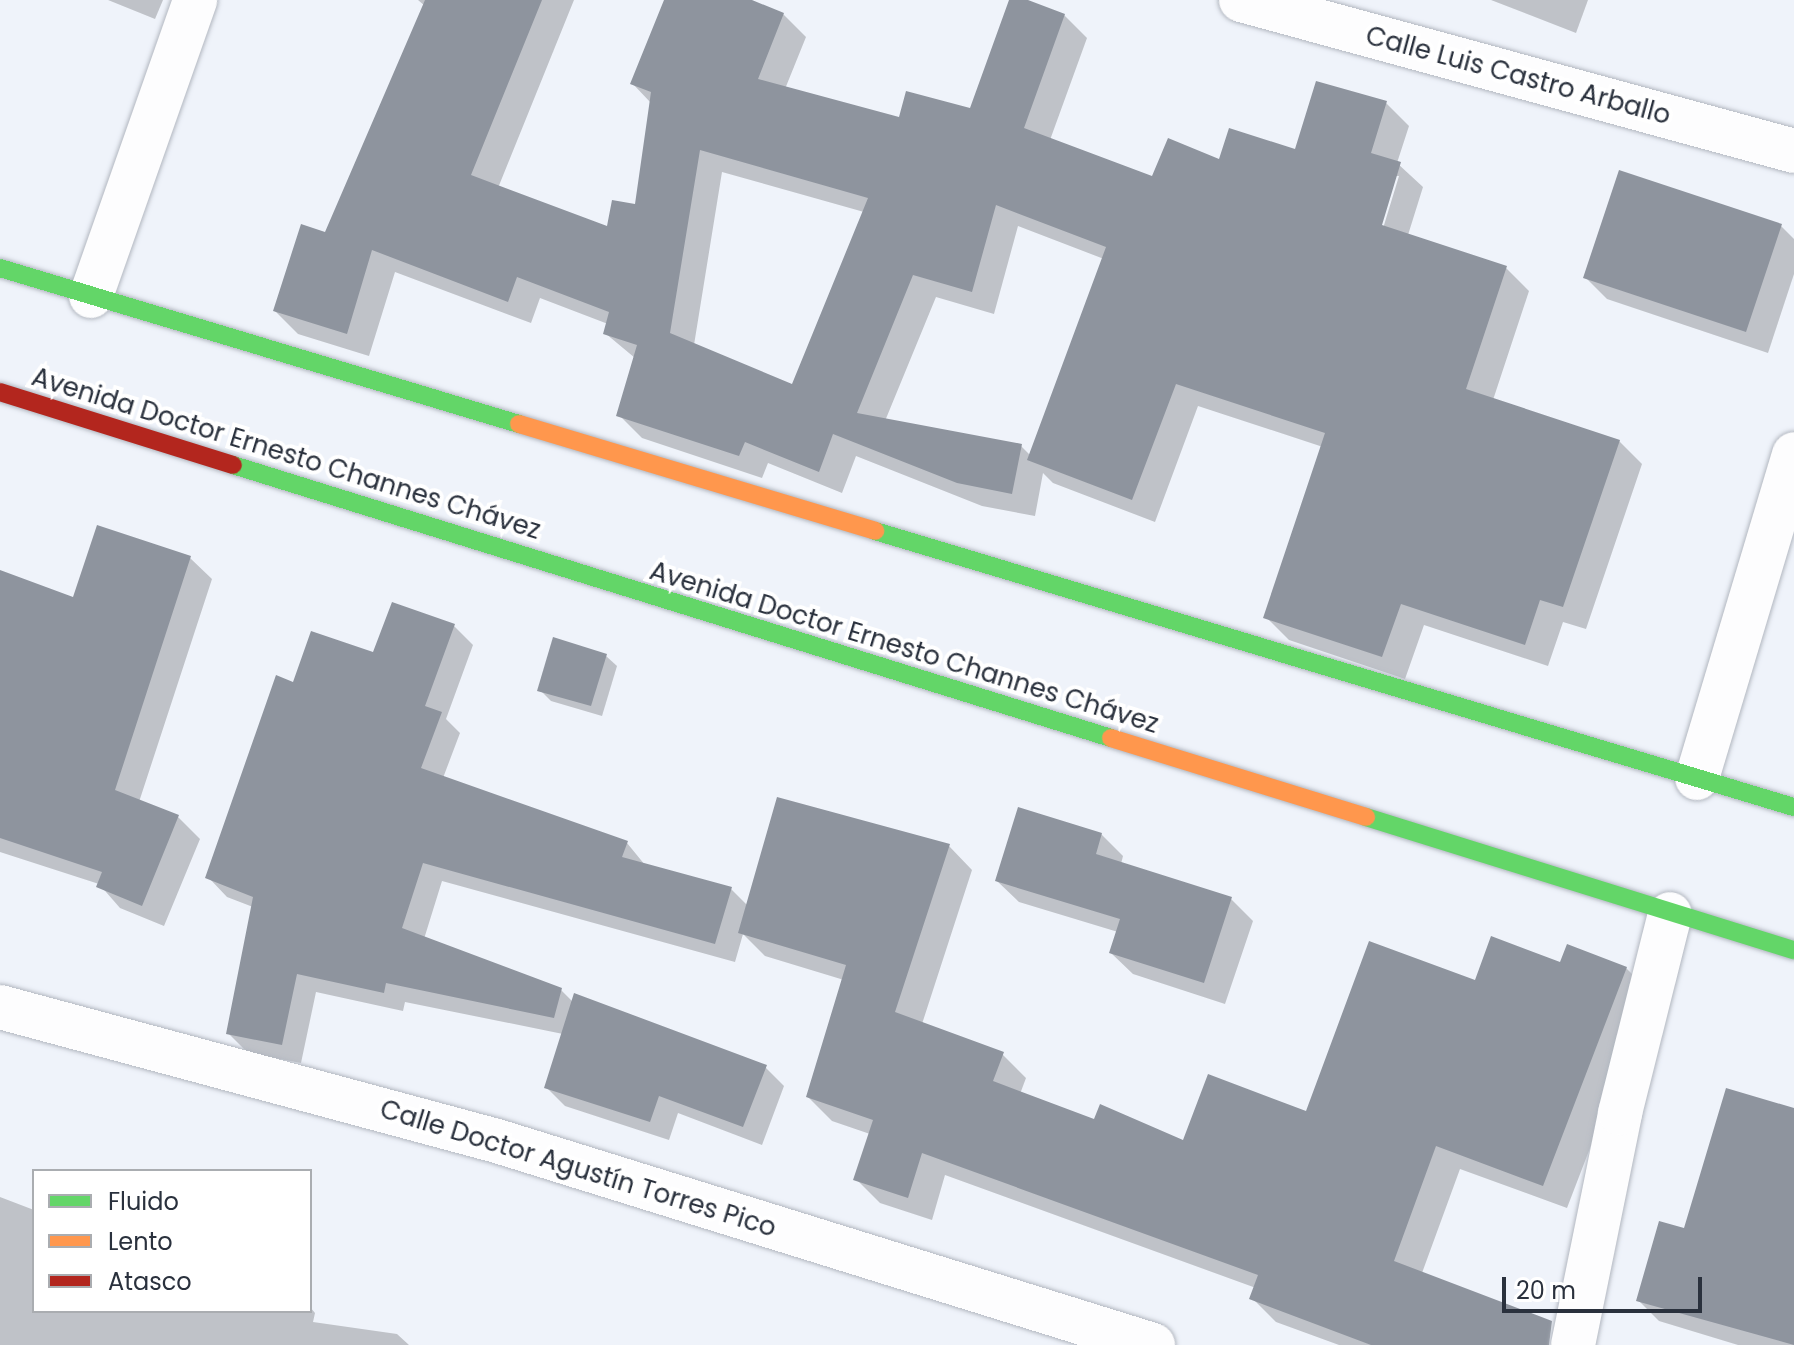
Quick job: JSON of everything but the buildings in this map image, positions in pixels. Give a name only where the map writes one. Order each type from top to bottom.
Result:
[{"type":"street","points":[[91,296],[195,0]]},
{"type":"street","name":"Calle Luis Castro Arballo","points":[[1241,0],[1794,151]]},
{"type":"street","points":[[0,268],[1794,807]]},
{"type":"street","name":"Avenida Doctor Ernesto Channes Chávez","points":[[0,392],[1670,914],[1794,950]]},
{"type":"street","points":[[1697,778],[1794,454]]},
{"type":"street","points":[[1573,1345],[1620,1113],[1670,914]]},
{"type":"street","name":"Calle Doctor Agustín Torres Pico","points":[[0,1007],[497,1141],[1153,1345]]},
{"type":"traffic: fast","points":[[0,268],[519,424]]},
{"type":"traffic: fast","points":[[233,465],[1111,738]]},
{"type":"traffic: fast","points":[[875,531],[1794,807]]},
{"type":"traffic: fast","points":[[1366,817],[1794,950]]},
{"type":"traffic: slow","points":[[519,424],[875,531]]},
{"type":"traffic: slow","points":[[1111,738],[1366,817]]},
{"type":"traffic: jam","points":[[0,392],[233,465]]}]
